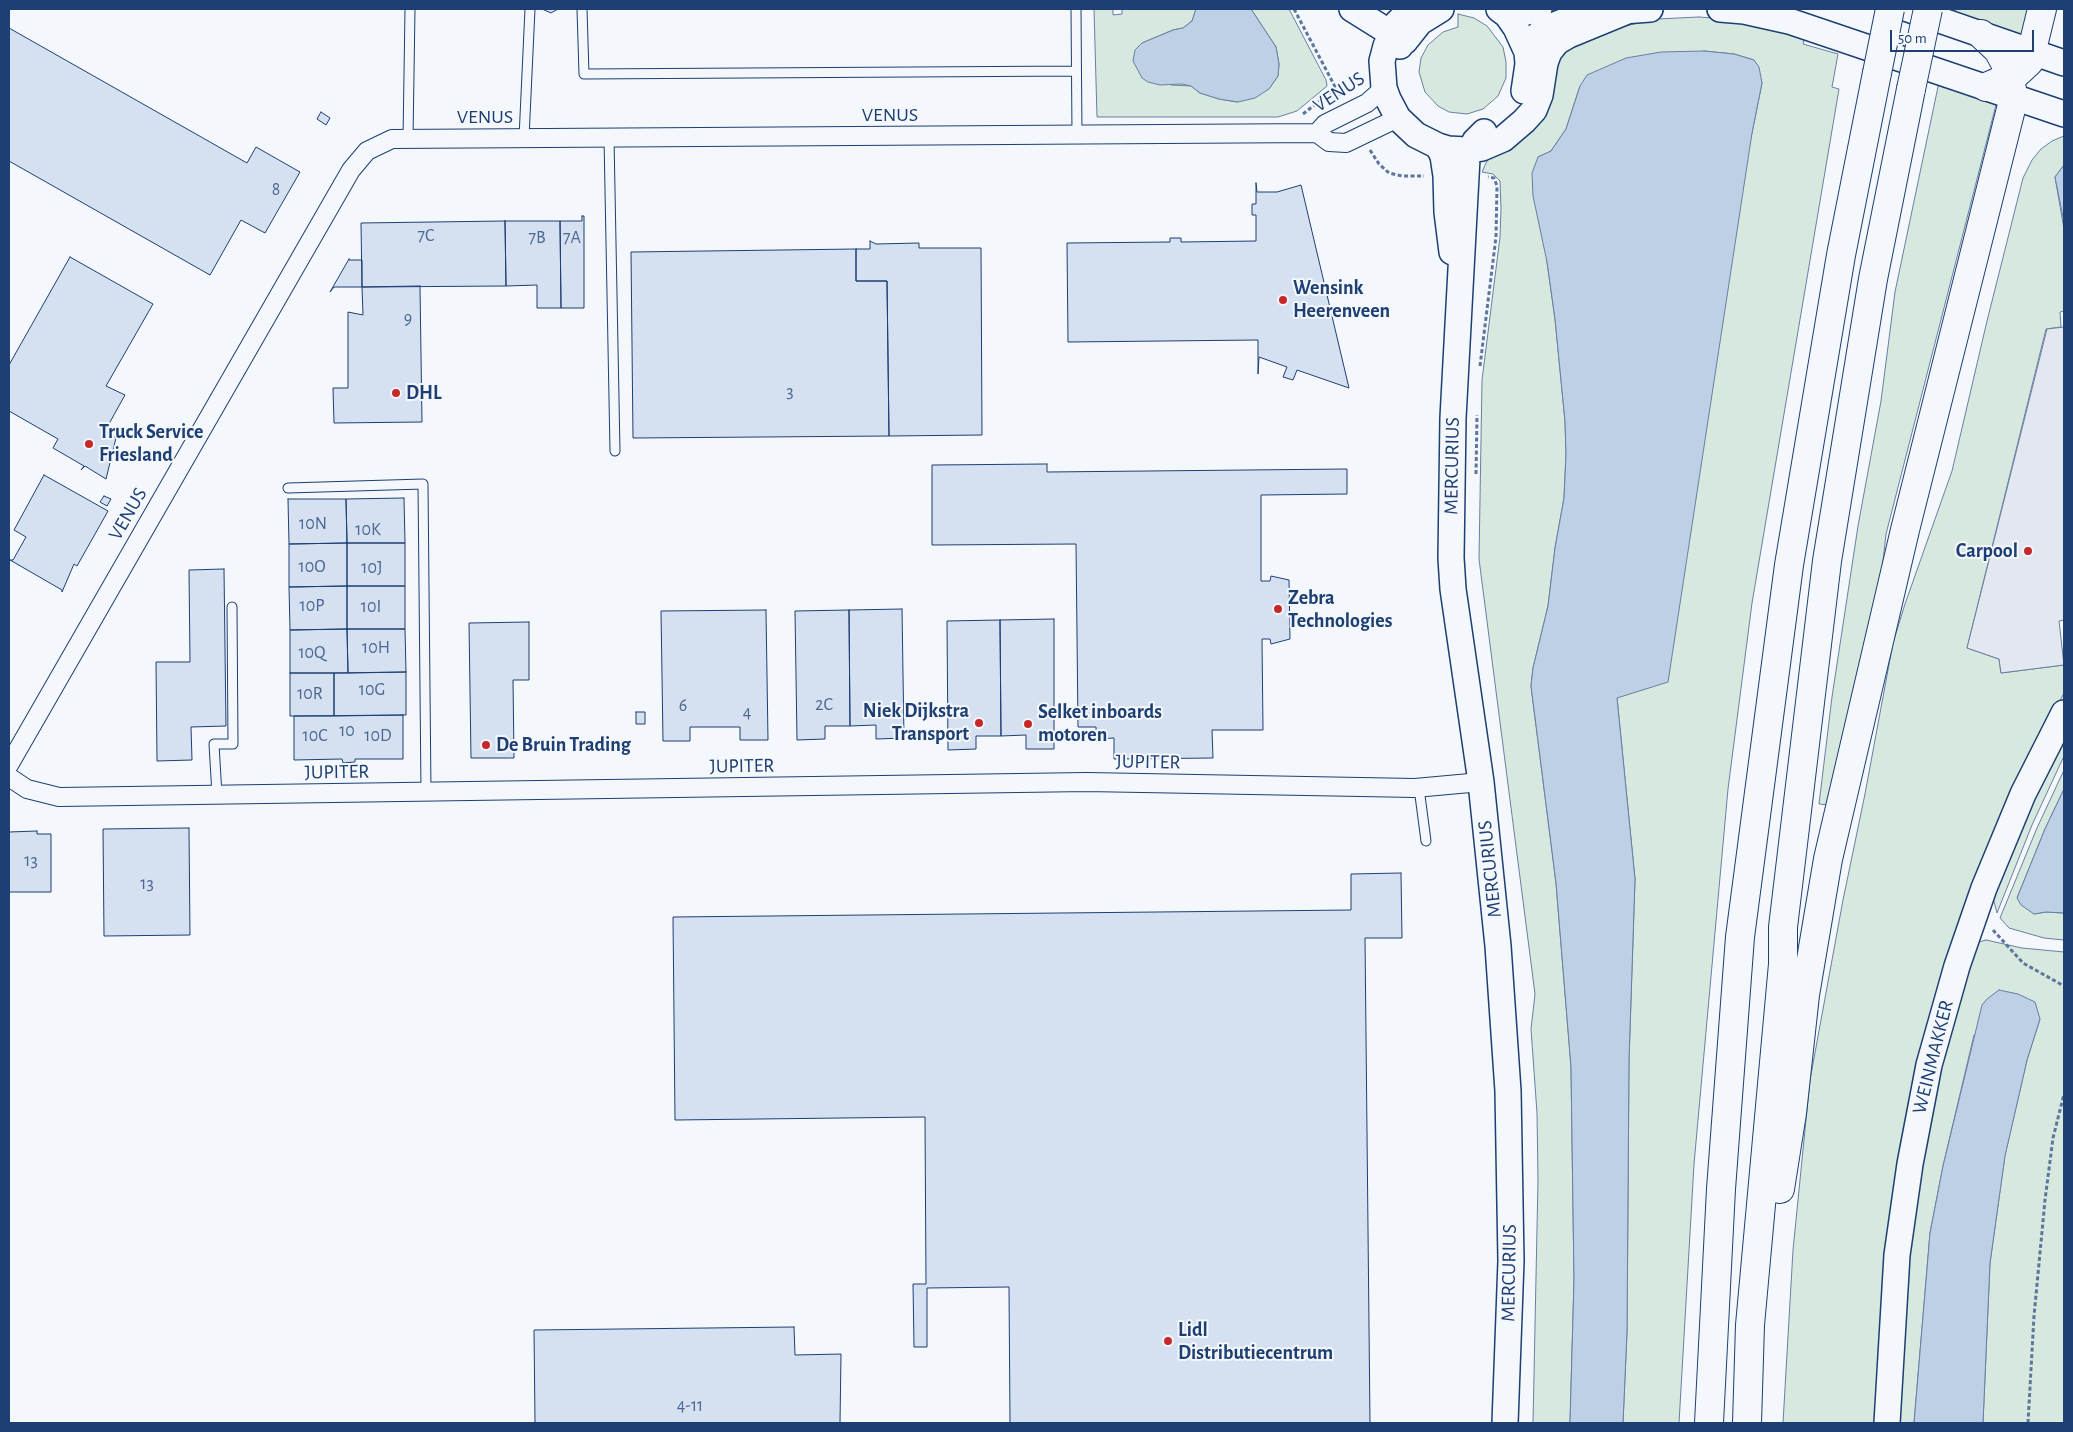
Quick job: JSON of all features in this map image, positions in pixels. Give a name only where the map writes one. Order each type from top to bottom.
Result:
[{"type":"highway","points":[[1709,1423],[1720,1189],[1740,937],[1789,565],[1841,254],[1890,9]]},
{"type":"highway","points":[[1747,1423],[1750,1324],[1783,964],[1783,926],[1827,561],[1873,279],[1910,89],[1928,9]]},
{"type":"highway","points":[[2003,87],[2029,62],[2042,9]]},
{"type":"highway","points":[[1750,1324],[1775,1222],[1792,1113],[1805,995],[1828,859],[1905,530],[2003,87],[1998,50],[1982,34]]},
{"type":"main road","points":[[1352,9],[1397,42]]},
{"type":"main road","points":[[1393,9],[1411,9]]},
{"type":"main road","points":[[1411,9],[1397,23],[1398,79],[1405,115],[1416,135],[1448,150],[1477,140],[1505,119],[1518,105],[1526,86],[1527,52],[1516,28],[1503,12]]},
{"type":"main road","points":[[1441,9],[1430,15],[1397,42],[1382,61],[1384,88],[1390,104],[1405,115],[1445,133],[1462,135],[1477,140],[1482,148],[1504,139],[1534,110],[1540,95],[1543,70],[1550,52],[1557,42],[1568,35],[1625,12]]},
{"type":"main road","points":[[1503,12],[1516,15],[1538,9]]},
{"type":"main road","points":[[1527,52],[1530,43],[1552,26],[1582,14],[1650,9]]},
{"type":"main road","points":[[1720,9],[1744,11],[1789,21],[2003,87],[2064,114]]},
{"type":"main road","points":[[1908,9],[2064,63]]},
{"type":"main road","name":"MERCURIUS","points":[[1477,140],[1467,158],[1452,418],[1451,558],[1453,589],[1481,782],[1498,946],[1508,1091],[1511,1261],[1505,1423]]},
{"type":"main road","name":"MERCURIUS","points":[[1438,146],[1443,156],[1446,176],[1447,212],[1459,316]]},
{"type":"main road","name":"WEINMAKKER","points":[[1887,1423],[1897,1255],[1911,1156],[1929,1064],[1954,975],[1984,888],[2023,794],[2064,713]]},
{"type":"street","name":"VENUS","points":[[1317,133],[1325,124],[1367,102],[1384,88]]},
{"type":"street","name":"VENUS","points":[[9,765],[351,170],[367,151],[392,139],[1317,133],[1329,142],[1346,143],[1405,115]]},
{"type":"street","name":"JUPITER","points":[[9,777],[26,790],[59,797],[1087,782],[1419,788],[1481,782]]},
{"type":"lane","points":[[408,139],[410,9]]},
{"type":"lane","points":[[524,138],[530,9]]},
{"type":"lane","points":[[582,9],[584,74],[1076,71]]},
{"type":"lane","points":[[1076,9],[1077,135]]},
{"type":"lane","points":[[609,138],[615,451]]},
{"type":"lane","points":[[288,488],[423,484],[426,792]]},
{"type":"lane","points":[[217,795],[214,744],[234,744],[232,607]]},
{"type":"lane","points":[[1419,788],[1426,841]]},
{"type":"path","points":[[1294,9],[1343,100]]},
{"type":"path","points":[[1282,134],[1336,88]]},
{"type":"path","points":[[1368,147],[1379,164],[1389,173],[1402,176],[1430,176]]},
{"type":"path","points":[[1996,924],[1993,930],[2023,963],[2044,973],[2064,986]]},
{"type":"path","points":[[2028,1423],[2034,1316],[2045,1200],[2054,1138],[2064,1094]]},
{"type":"shaded area","points":[[1094,9],[1113,9],[1113,15],[1122,14],[1122,9],[1196,9],[1192,21],[1183,28],[1173,30],[1142,43],[1171,85],[1191,86],[1200,93],[1237,102],[1269,89],[1278,76],[1279,64],[1276,47],[1251,9],[1289,9],[1326,80],[1327,86],[1297,111],[1278,117],[1097,117]]},
{"type":"shaded area","points":[[1956,9],[2031,9],[2026,29],[2020,37],[1954,15]]},
{"type":"shaded area","points":[[1458,14],[1474,18],[1487,26],[1503,47],[1506,62],[1506,78],[1498,96],[1483,109],[1467,114],[1449,112],[1438,106],[1425,92],[1419,72],[1421,58],[1428,45],[1443,32],[1458,27]]},
{"type":"shaded area","points":[[1699,17],[1739,20],[1805,37],[1803,44],[1838,54],[1832,87],[1839,89],[1752,603],[1728,789],[1694,1164],[1679,1423],[1623,1423],[1627,1332],[1629,1060],[1635,879],[1617,698],[1752,133],[1762,83],[1754,60],[1734,54],[1704,51],[1580,86],[1566,129],[1551,151],[1538,157],[1547,262],[1555,319],[1565,421],[1566,454],[1564,498],[1555,548],[1548,606],[1533,668],[1531,686],[1556,883],[1571,1067],[1574,1280],[1570,1423],[1533,1423],[1538,1180],[1537,1113],[1531,1029],[1535,994],[1479,559],[1482,380],[1500,237],[1501,208],[1500,181],[1493,174],[1482,172],[1486,163],[1553,63],[1571,43],[1625,26],[1657,19]]},
{"type":"shaded area","points":[[1939,82],[1995,101],[1996,105],[1886,534],[1878,607],[1829,805],[1819,804],[1832,697],[1858,526],[1881,401],[1895,292]]},
{"type":"shaded area","points":[[2064,136],[2064,165],[2055,177],[2064,229],[2064,311],[2060,312],[2061,327],[2046,329],[1967,648],[1999,659],[2001,673],[2064,665],[2064,693],[2033,754],[1961,918],[1879,1423],[1783,1423],[1793,1250],[1810,1080],[1893,643],[1952,471],[2023,178],[2032,160],[2041,149],[2052,141]]},
{"type":"shaded area","name":"Carpool","points":[[2064,327],[2064,620],[2059,621],[2064,665],[2001,673],[1999,659],[1967,648],[2047,329]]},
{"type":"shaded area","points":[[2064,734],[2064,756],[2032,825],[1997,913],[1992,894],[2022,822]]},
{"type":"shaded area","points":[[2064,770],[2064,789],[2045,829],[2017,898],[2034,914],[2046,912],[2064,913],[2064,940],[2044,938],[2009,928],[2000,918],[2037,828]]},
{"type":"shaded area","points":[[1986,940],[2022,948],[2064,952],[2064,1423],[1983,1423],[1990,1263],[2005,1155],[2027,1060],[2040,1019],[1974,1035],[1943,1166],[1930,1233],[1914,1423],[1898,1423],[1909,1225],[1939,1065],[1975,943]]},
{"type":"water","points":[[1196,9],[1251,9],[1276,47],[1279,64],[1278,76],[1269,89],[1255,98],[1238,102],[1200,93],[1191,86],[1182,84],[1160,85],[1148,82],[1142,78],[1133,61],[1135,50],[1142,43],[1173,30],[1183,28],[1192,21]]},
{"type":"water","points":[[1704,51],[1734,54],[1754,60],[1759,67],[1762,83],[1752,133],[1668,682],[1617,698],[1635,879],[1629,1060],[1627,1332],[1623,1423],[1570,1423],[1574,1280],[1571,1067],[1556,883],[1531,686],[1533,668],[1548,606],[1555,548],[1564,498],[1565,421],[1555,319],[1547,262],[1533,196],[1532,173],[1538,157],[1551,151],[1566,129],[1580,86],[1587,75],[1626,58],[1661,52]]},
{"type":"water","points":[[2064,165],[2064,222],[2055,177]]},
{"type":"water","points":[[2064,789],[2064,913],[2046,912],[2034,914],[2021,905],[2017,898],[2045,829]]},
{"type":"water","points":[[1999,990],[2018,994],[2035,1002],[2040,1019],[2027,1060],[2005,1156],[1990,1263],[1983,1423],[1914,1423],[1930,1233],[1943,1166],[1982,1005]]},
{"type":"building","points":[[542,9],[558,9],[551,13]]},
{"type":"building","points":[[9,28],[247,163],[256,147],[300,172],[265,233],[241,220],[210,275],[9,161]]},
{"type":"building","points":[[321,112],[330,118],[326,125],[317,119]]},
{"type":"building","points":[[1256,183],[1257,192],[1277,192],[1301,185],[1349,388],[1297,370],[1293,380],[1283,377],[1287,367],[1259,357],[1258,374],[1258,340],[1068,342],[1067,243],[1170,242],[1170,238],[1181,238],[1181,242],[1256,241],[1256,215],[1252,215],[1252,204],[1256,204]]},
{"type":"building","points":[[582,216],[584,216],[584,308],[561,308],[560,221],[582,221]]},
{"type":"building","points":[[505,221],[506,286],[362,287],[361,223]]},
{"type":"building","points":[[505,221],[560,221],[561,308],[537,308],[537,285],[506,286]]},
{"type":"building","points":[[870,241],[876,244],[919,243],[919,248],[981,248],[982,435],[889,436],[887,281],[856,281],[856,249],[870,249]]},
{"type":"building","points":[[856,249],[856,281],[887,281],[889,436],[633,438],[631,252]]},
{"type":"building","points":[[70,257],[153,304],[106,386],[125,395],[105,431],[116,438],[106,479],[85,466],[81,470],[84,466],[53,448],[58,439],[9,411],[9,365]]},
{"type":"building","points":[[349,259],[362,260],[362,287],[334,287],[330,292]]},
{"type":"building","points":[[420,286],[422,422],[334,423],[333,388],[348,388],[348,312],[363,315],[362,287]]},
{"type":"building","points":[[1047,464],[1047,472],[1347,469],[1347,494],[1261,495],[1261,581],[1270,581],[1271,576],[1289,580],[1290,639],[1271,644],[1270,639],[1262,639],[1263,730],[1212,730],[1213,758],[1114,759],[1114,738],[1096,739],[1096,727],[1078,727],[1076,544],[932,545],[932,465]]},
{"type":"building","points":[[44,475],[108,511],[77,566],[74,564],[62,592],[62,590],[10,560],[13,560],[26,537],[14,530]]},
{"type":"building","points":[[104,496],[111,499],[107,506],[100,502]]},
{"type":"building","points":[[404,498],[405,543],[347,543],[346,499]]},
{"type":"building","points":[[288,499],[346,499],[347,543],[289,544]]},
{"type":"building","points":[[347,543],[405,543],[405,586],[347,586]]},
{"type":"building","points":[[347,543],[347,586],[289,587],[289,544]]},
{"type":"building","points":[[224,569],[226,726],[191,727],[192,760],[157,761],[156,662],[190,662],[189,570]]},
{"type":"building","points":[[347,586],[405,586],[405,629],[347,629]]},
{"type":"building","points":[[347,586],[347,629],[290,630],[289,587]]},
{"type":"building","points":[[902,609],[904,738],[876,739],[876,725],[850,726],[849,610]]},
{"type":"building","points":[[766,610],[768,740],[740,740],[740,727],[690,727],[690,741],[663,741],[661,611]]},
{"type":"building","points":[[849,610],[850,726],[825,726],[825,739],[797,740],[795,611]]},
{"type":"building","points":[[1054,619],[1054,749],[1026,749],[1026,735],[1001,736],[1000,620]]},
{"type":"building","points":[[1000,620],[1001,736],[976,736],[976,749],[948,750],[947,621]]},
{"type":"building","points":[[529,622],[529,680],[513,680],[514,758],[471,758],[469,623]]},
{"type":"building","points":[[347,629],[405,629],[406,672],[348,673]]},
{"type":"building","points":[[347,629],[348,673],[290,673],[290,630]]},
{"type":"building","points":[[406,672],[406,715],[334,716],[334,673]]},
{"type":"building","points":[[290,673],[334,673],[334,716],[290,716]]},
{"type":"building","points":[[636,712],[645,712],[645,724],[636,724]]},
{"type":"building","points":[[403,715],[403,759],[355,759],[355,762],[343,763],[342,759],[294,760],[294,716]]},
{"type":"building","points":[[189,828],[190,935],[104,936],[103,829]]},
{"type":"building","points":[[37,831],[37,834],[51,834],[51,892],[9,892],[9,832]]},
{"type":"building","points":[[1401,873],[1402,938],[1365,938],[1370,1423],[1010,1423],[1009,1287],[927,1288],[927,1347],[914,1347],[913,1284],[926,1284],[925,1117],[675,1120],[673,917],[1351,910],[1351,874]]},
{"type":"building","points":[[794,1327],[795,1355],[841,1354],[840,1423],[535,1423],[534,1330]]},
{"type":"place","name":"Wensink Heerenveen","points":[[1283,300]]},
{"type":"place","name":"DHL","points":[[396,393]]},
{"type":"place","name":"Truck Service Friesland","points":[[89,444]]},
{"type":"place","name":"Carpool","points":[[2028,551]]},
{"type":"place","name":"Zebra Technologies","points":[[1278,609]]},
{"type":"place","name":"Niek Dijkstra Transport","points":[[979,723]]},
{"type":"place","name":"Selket inboards motoren","points":[[1028,724]]},
{"type":"place","name":"De Bruin Trading","points":[[486,745]]},
{"type":"place","name":"Lidl Distributiecentrum","points":[[1168,1341]]}]
